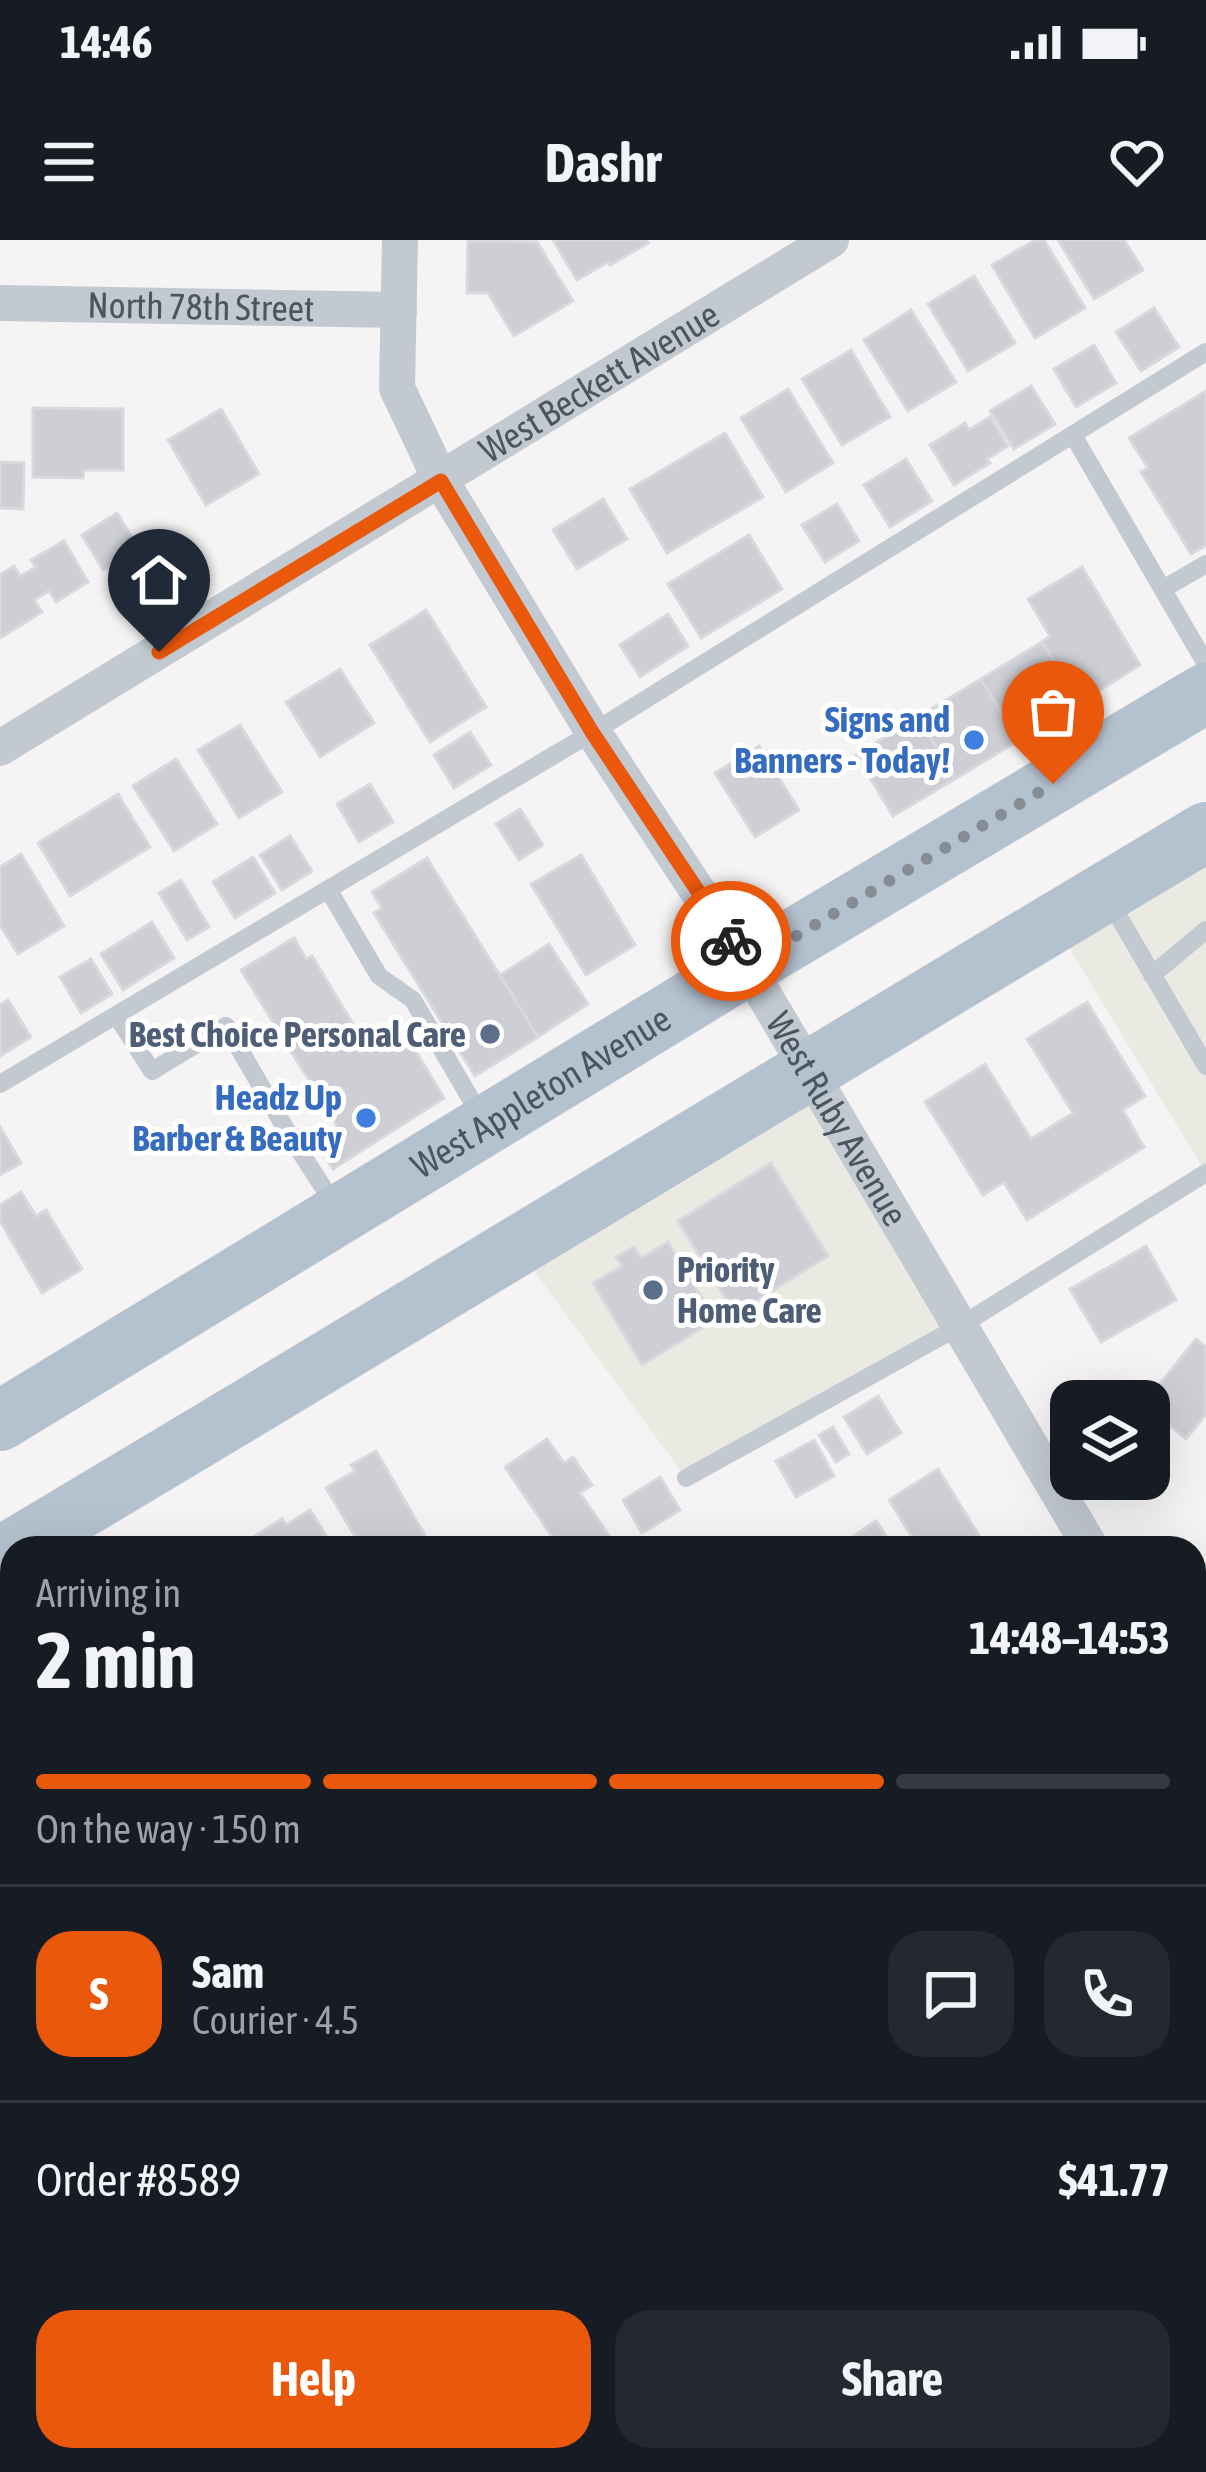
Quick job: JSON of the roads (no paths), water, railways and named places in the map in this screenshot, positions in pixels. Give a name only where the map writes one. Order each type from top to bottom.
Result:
[{"type":"main road","name":"West Appleton Avenue","points":[[4,1409],[1206,693]]},
{"type":"main road","points":[[36,1536],[1206,832]]},
{"type":"street","name":"West Ruby Avenue","points":[[400,240],[397,388],[441,481],[592,732],[747,965],[1084,1536]]},
{"type":"street","name":"West Beckett Avenue","points":[[0,748],[831,240]]},
{"type":"street","name":"North 78th Street","points":[[0,304],[399,310]]},
{"type":"lane","points":[[0,1084],[592,732],[1206,352]]},
{"type":"lane","points":[[1073,435],[1206,664]]},
{"type":"lane","points":[[1163,590],[1206,564]]},
{"type":"lane","points":[[328,889],[380,976],[413,1000],[485,1124]]},
{"type":"lane","points":[[1104,893],[1206,1066]]},
{"type":"lane","points":[[1152,975],[1206,930]]},
{"type":"lane","points":[[116,1015],[152,1071],[226,1026],[340,1213]]},
{"type":"lane","points":[[686,1478],[960,1326],[1206,1173]]},
{"type":"place","name":"Signs and Banners - Today!","points":[[974,740]]},
{"type":"place","name":"Best Choice Personal Care","points":[[490,1034]]},
{"type":"place","name":"Headz Up Barber & Beauty","points":[[366,1118]]},
{"type":"place","name":"Priority Home Care","points":[[653,1290]]}]
